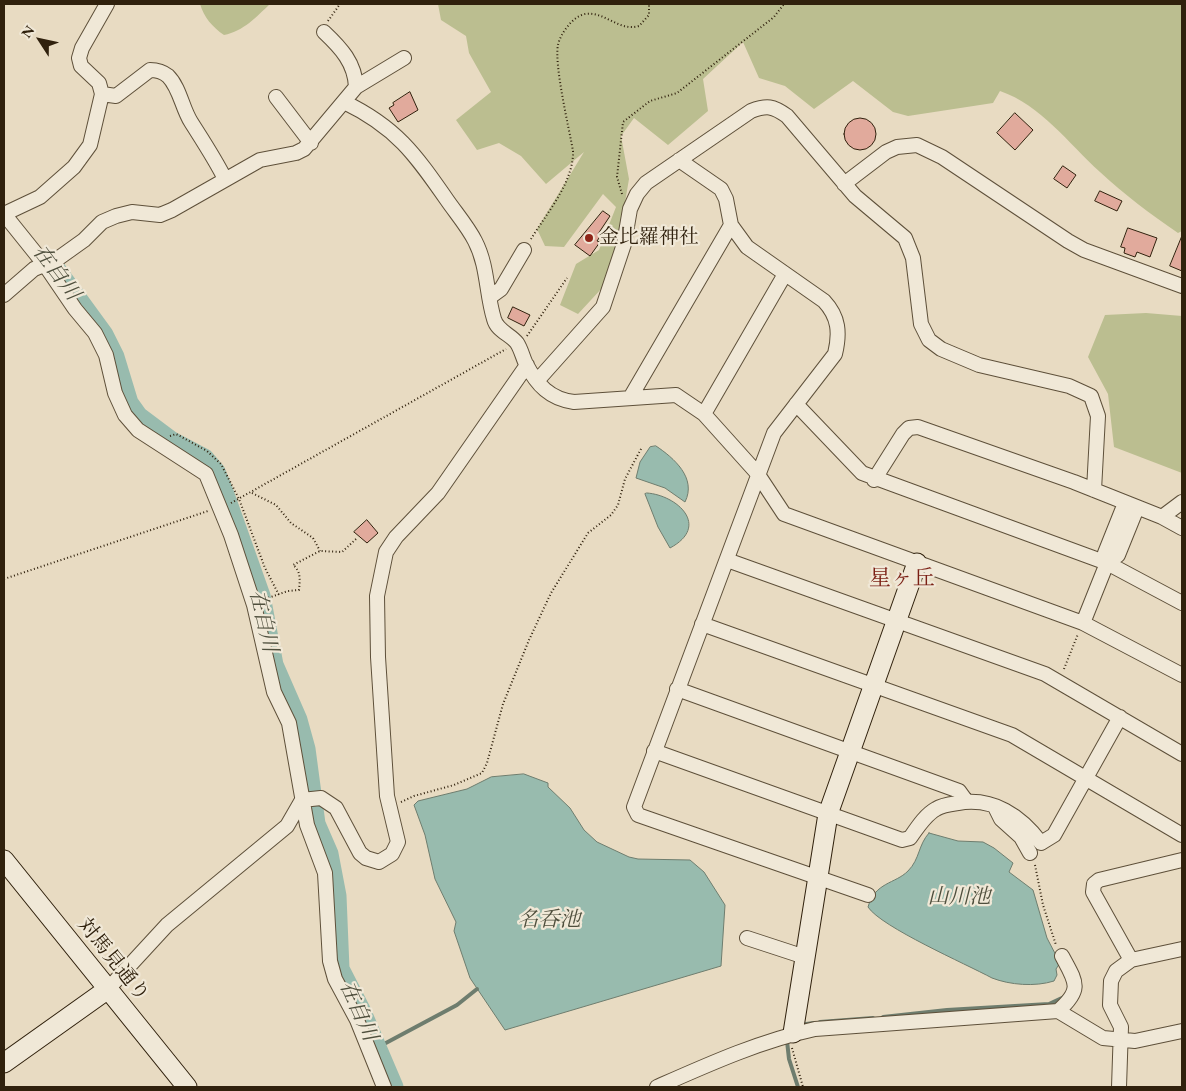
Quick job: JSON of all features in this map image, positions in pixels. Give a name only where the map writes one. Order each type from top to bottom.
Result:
[{"type":"street","points":[[107,4],[79,58],[81,66],[100,83],[102,94],[90,144],[84,156],[40,197],[4,214],[45,265],[75,309],[95,333],[106,355],[115,394],[125,415],[138,430],[206,474],[220,508],[253,603],[274,692],[289,723],[306,825],[325,873],[330,961],[335,979],[357,1020],[384,1087]]},
{"type":"street","points":[[324,32],[350,61],[356,73],[356,87]]},
{"type":"street","points":[[4,295],[34,269],[45,265],[84,240],[102,222],[132,212],[160,214],[172,210],[260,160],[296,153],[311,143],[356,87],[404,58]]},
{"type":"street","points":[[102,94],[116,96],[150,70],[161,71],[169,77],[175,87],[190,121],[200,133],[225,179]]},
{"type":"street","points":[[276,98],[311,143]]},
{"type":"street","points":[[344,102],[378,120],[408,146],[474,240],[483,258],[495,322],[516,343],[527,365],[547,394],[574,402],[676,395],[704,414],[757,472],[784,514],[1083,623],[1182,675]]},
{"type":"street","points":[[537,380],[603,307],[624,244],[629,217],[637,194],[646,183],[751,111],[768,106],[776,108],[786,116],[844,184],[905,238],[913,258],[921,324],[929,340],[941,349],[979,365],[1069,386],[1091,396],[1098,416],[1094,490]]},
{"type":"street","points":[[844,184],[886,152],[897,147],[917,145],[942,157],[1084,250],[1182,286]]},
{"type":"street","points":[[679,160],[720,189],[726,199],[731,225],[747,247],[824,301],[833,312],[838,325],[839,340],[835,354],[774,433],[757,472],[727,560],[634,807],[638,815],[868,895]]},
{"type":"street","points":[[630,398],[731,225]]},
{"type":"street","points":[[490,297],[501,289],[524,250]]},
{"type":"street","points":[[704,414],[785,274]]},
{"type":"street","points":[[302,800],[320,798],[336,808],[360,853],[373,861],[386,859],[398,842],[387,796],[378,656],[377,596],[386,552],[396,537],[438,493],[527,365]]},
{"type":"street","points":[[796,404],[862,473],[874,480],[1107,563],[1182,603]]},
{"type":"street","points":[[874,480],[903,434],[909,428],[918,427],[1094,490],[1162,517],[1182,528]]},
{"type":"street","points":[[1162,517],[1182,502]]},
{"type":"street","points":[[1083,623],[1107,563],[1118,556],[1131,505]]},
{"type":"street","points":[[727,560],[1060,681],[1182,754]]},
{"type":"street","points":[[793,1034],[828,814],[917,563]]},
{"type":"street","points":[[702,624],[1012,735],[1182,835]]},
{"type":"street","points":[[677,689],[959,792],[967,802]]},
{"type":"street","points":[[654,751],[902,840],[910,838],[917,827],[936,808],[967,802],[983,803],[1017,817],[1029,828],[1040,843],[1054,835],[1120,717]]},
{"type":"street","points":[[4,1064],[108,989],[167,925],[287,826],[302,800]]},
{"type":"street","points":[[996,807],[1001,819],[1021,837],[1030,853]]},
{"type":"street","name":"対馬見通り","points":[[4,860],[187,1087]]},
{"type":"street","points":[[1131,960],[1093,892],[1094,884],[1099,880],[1182,860]]},
{"type":"street","points":[[747,937],[805,957]]},
{"type":"street","points":[[1119,1087],[1121,1027],[1110,1005],[1109,993],[1116,971],[1131,960],[1182,949]]},
{"type":"street","points":[[1058,1011],[1075,993],[1076,985],[1062,956]]},
{"type":"street","points":[[657,1087],[716,1060],[815,1028],[1058,1011],[1103,1038],[1147,1040],[1182,1031]]},
{"type":"path","points":[[324,32],[326,23],[340,4]]},
{"type":"path","points":[[524,250],[555,201],[572,166],[573,151],[558,62],[558,46],[561,37],[571,23],[584,14],[597,15],[626,27],[640,26],[649,15],[649,4]]},
{"type":"path","points":[[629,217],[617,177],[623,122],[650,101],[676,93],[774,16],[784,4]]},
{"type":"path","points":[[4,579],[220,508],[252,493],[529,335],[568,278]]},
{"type":"path","points":[[391,813],[401,802],[414,796],[454,785],[482,773],[503,704],[529,640],[551,593],[588,533],[611,515],[618,505],[625,479],[642,447]]},
{"type":"path","points":[[252,493],[276,505],[291,523],[313,538],[320,551]]},
{"type":"path","points":[[253,603],[288,591],[299,590],[298,568],[294,565],[320,551],[342,552],[356,540]]},
{"type":"path","points":[[1060,681],[1083,623]]},
{"type":"path","points":[[1030,853],[1036,868],[1048,925],[1062,956]]},
{"type":"path","points":[[793,1034],[792,1049],[803,1087]]},
{"type":"green space","points":[[200,4],[270,4],[244,27],[224,35],[209,21]]},
{"type":"green space","points":[[438,4],[1182,4],[1182,231],[1178,233],[1128,196],[1100,172],[1041,115],[1015,97],[1000,91],[993,103],[908,116],[893,112],[853,81],[814,109],[785,86],[759,78],[743,42],[703,79],[708,111],[668,145],[634,118],[621,136],[629,179],[619,237],[603,287],[578,314],[560,305],[576,264],[599,250],[616,207],[603,194],[564,247],[545,246],[537,229],[584,152],[546,184],[521,156],[499,143],[477,150],[456,120],[491,92],[469,53],[466,36],[441,20]]},
{"type":"green space","points":[[1146,313],[1182,316],[1182,473],[1114,447],[1108,394],[1088,357],[1105,315]]},
{"type":"water","points":[[656,446],[670,456],[682,469],[688,485],[685,502],[665,488],[636,478],[640,462],[650,447]]},
{"type":"water","points":[[645,494],[669,499],[678,505],[689,521],[688,530],[682,539],[670,548],[658,527]]},
{"type":"water","name":"名呑池","points":[[524,774],[548,783],[548,787],[570,808],[584,830],[597,842],[629,857],[638,859],[690,860],[704,872],[725,905],[721,966],[505,1030],[470,978],[454,931],[456,922],[435,879],[425,835],[414,805],[418,801],[467,789],[491,777]]},
{"type":"water","name":"山川池","points":[[929,833],[958,841],[983,842],[1013,863],[1009,872],[1033,890],[1047,938],[1060,963],[1056,969],[1057,975],[1054,981],[1039,984],[1023,984],[992,978],[906,935],[889,925],[868,907],[871,899],[880,888],[908,871]]},
{"type":"building","points":[[410,92],[418,110],[398,122],[389,108],[394,105],[393,103]]},
{"type":"building","points":[[1015,113],[1033,130],[1015,150],[997,133]]},
{"type":"building","points":[[860,118],[872,122],[876,134],[872,146],[860,150],[848,146],[844,134],[848,122]]},
{"type":"building","points":[[1063,166],[1076,175],[1067,188],[1054,179]]},
{"type":"building","points":[[1100,191],[1122,201],[1117,211],[1095,201]]},
{"type":"building","name":"金比羅神社","points":[[603,211],[610,216],[598,234],[601,235],[597,241],[600,242],[590,256],[575,245]]},
{"type":"building","points":[[1128,228],[1157,238],[1150,257],[1137,252],[1135,257],[1124,253],[1125,248],[1121,247]]},
{"type":"building","points":[[1182,236],[1182,271],[1170,266]]},
{"type":"building","points":[[513,307],[530,315],[524,326],[508,318]]},
{"type":"building","points":[[367,520],[378,533],[367,543],[354,532]]},
{"type":"waterway","name":"在自川","points":[[52,265],[103,335],[114,357],[128,403],[138,417],[170,441],[204,459],[215,472],[260,596],[273,665],[297,720],[305,749],[315,824],[328,854],[336,896],[339,969],[361,1012],[393,1087]]},
{"type":"waterway","points":[[378,1055],[384,1044],[457,1005],[477,989]]},
{"type":"waterway","points":[[883,1017],[947,1010],[1049,1004],[1064,997]]},
{"type":"waterway","points":[[820,1022],[873,1018]]},
{"type":"waterway","points":[[806,1024],[814,1023]]},
{"type":"waterway","points":[[787,1041],[789,1059],[798,1087]]},
{"type":"place","name":"金比羅神社","points":[[589,238]]},
{"type":"district","name":"星ヶ丘","points":[[902,579]]}]
